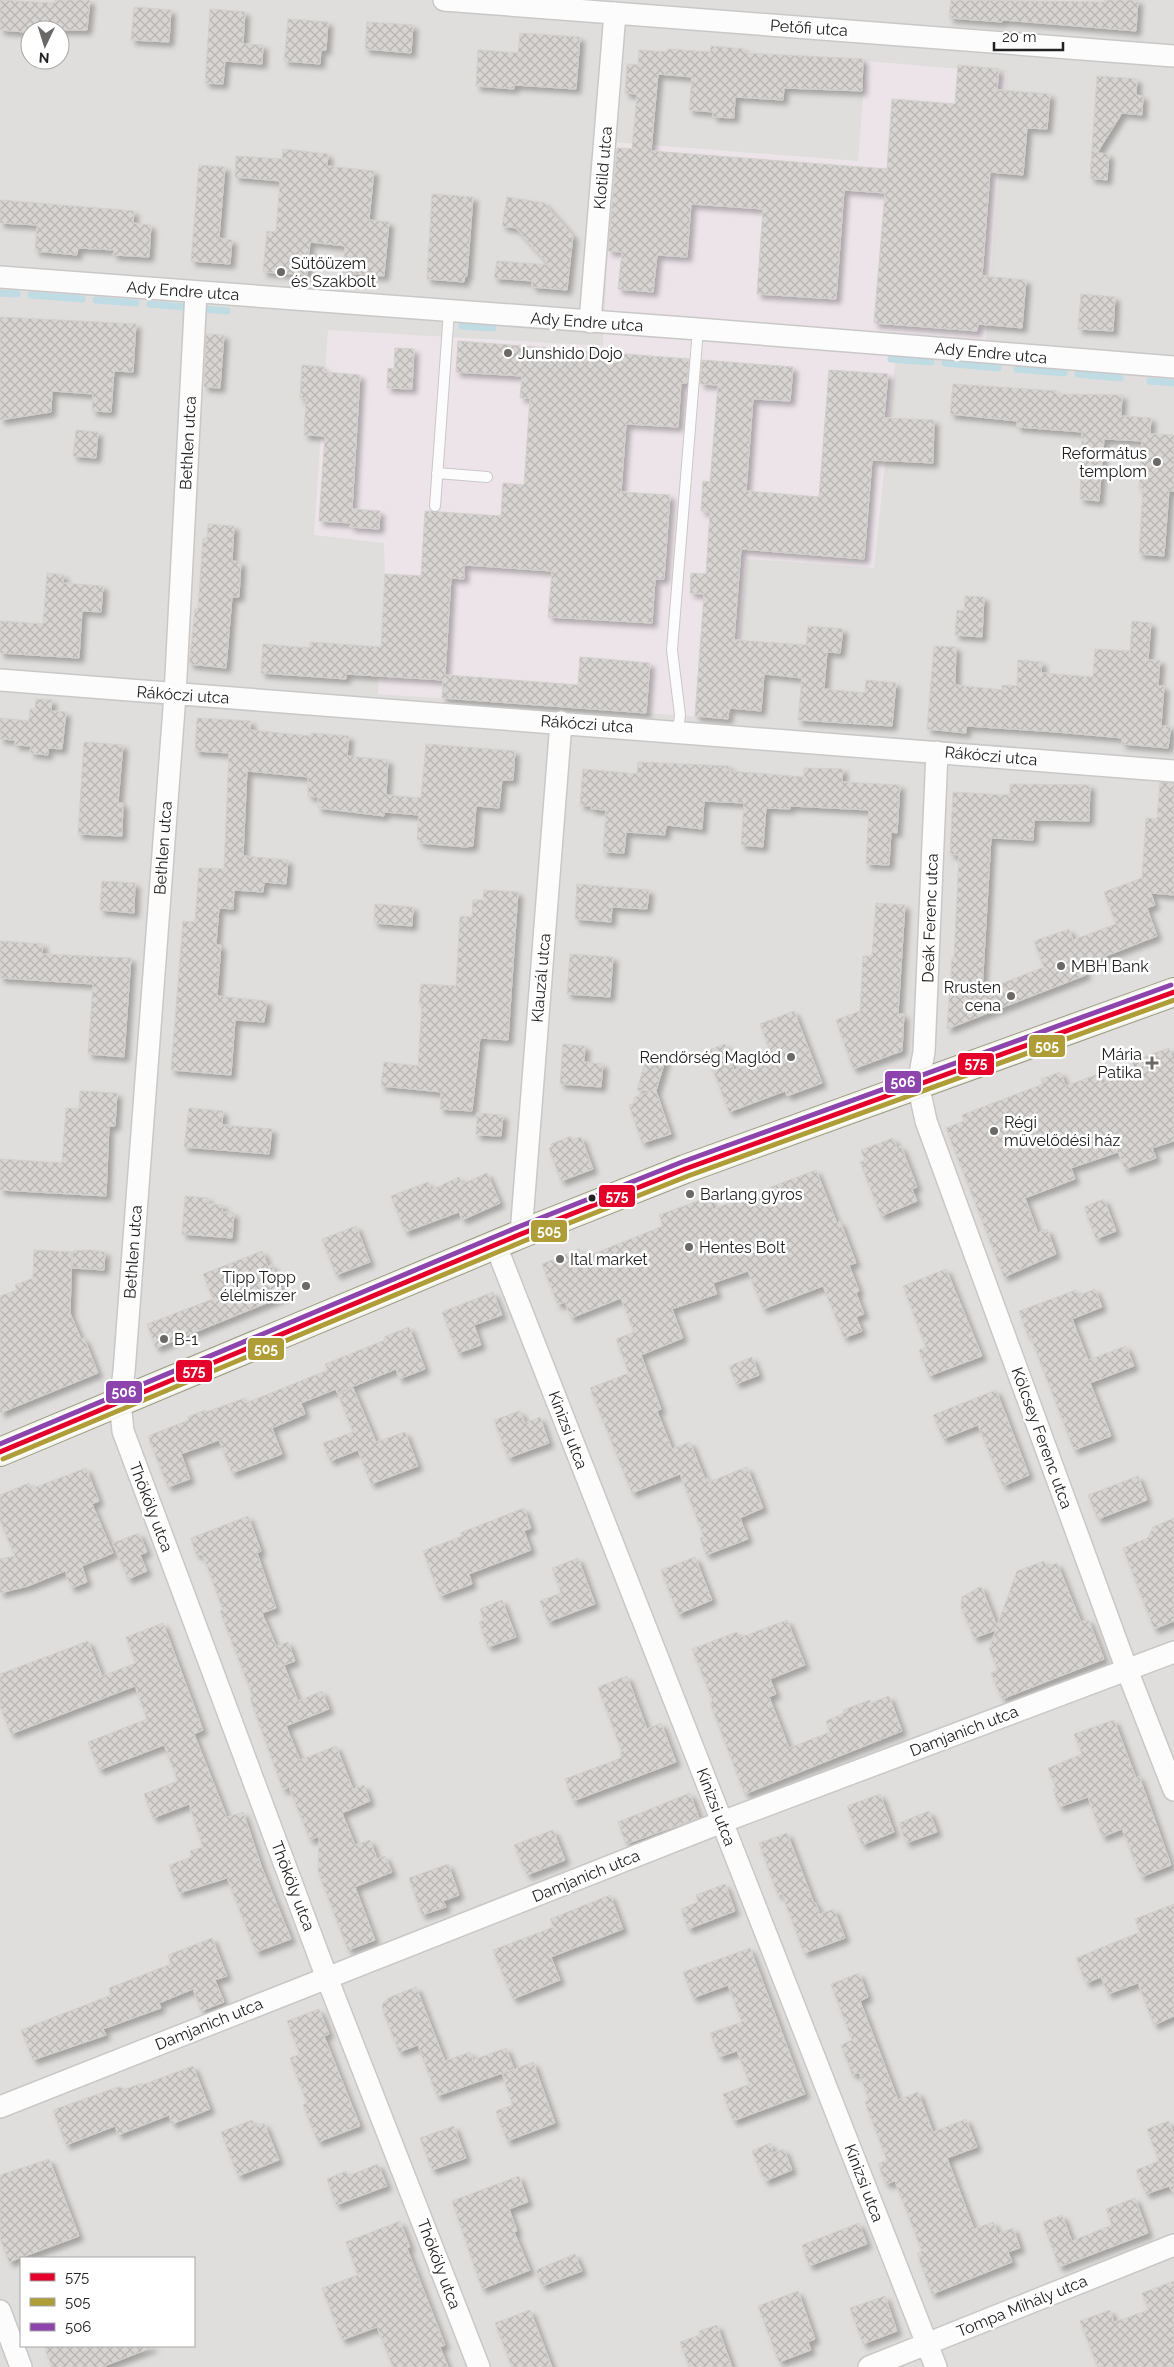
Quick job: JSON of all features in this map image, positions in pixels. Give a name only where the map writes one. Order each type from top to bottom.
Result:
[{"type":"main road","points":[[0,1452],[521,1234],[686,1169],[1174,992]]},
{"type":"street","name":"Petőfi utca","points":[[444,0],[611,6],[1174,56]]},
{"type":"street","name":"Klotild utca","points":[[590,322],[611,6]]},
{"type":"street","name":"Ady Endre utca","points":[[0,277],[698,329],[1174,367]]},
{"type":"street","name":"Bethlen utca","points":[[120,1402],[124,1372],[175,694],[196,292]]},
{"type":"street","name":"Rákóczi utca","points":[[0,680],[678,731],[1174,771]]},
{"type":"street","name":"Klauzál utca","points":[[521,1234],[561,722]]},
{"type":"street","name":"Deák Ferenc utca","points":[[918,1084],[924,1052],[937,752]]},
{"type":"street","name":"Kölcsey Ferenc utca","points":[[918,1084],[926,1121],[1127,1670],[1174,1790]]},
{"type":"street","name":"Kinizsi utca","points":[[496,1246],[936,2367]]},
{"type":"street","name":"Thököly utca","points":[[120,1402],[123,1431],[328,1978],[479,2367]]},
{"type":"street","name":"Damjanich utca","points":[[0,2107],[722,1822],[1174,1652]]},
{"type":"street","name":"Tompa Mihály utca","points":[[869,2367],[1174,2246]]},
{"type":"street","points":[[0,2311],[21,2367]]},
{"type":"lane","points":[[434,506],[449,311]]},
{"type":"lane","points":[[678,731],[680,715],[672,650],[698,329]]},
{"type":"lane","points":[[437,473],[488,477]]},
{"type":"shaded area","points":[[0,0],[1174,0],[1174,2367],[0,2367]]},
{"type":"shaded area","points":[[866,61],[1007,73],[984,361],[896,355],[874,568],[747,559],[731,719],[378,694],[385,574],[384,543],[314,535],[328,330],[603,346],[613,142],[858,161]]},
{"type":"building","points":[[0,0],[54,3],[55,0],[90,0],[87,30],[70,30],[70,20],[20,20],[20,32],[0,30]]},
{"type":"building","points":[[951,0],[1104,2],[1105,0],[1138,0],[1136,31],[1003,20],[1002,22],[949,18]]},
{"type":"building","points":[[134,7],[171,10],[169,42],[131,40]]},
{"type":"building","points":[[210,9],[245,12],[243,44],[263,45],[262,64],[225,61],[223,84],[205,83]]},
{"type":"building","points":[[288,19],[328,22],[326,50],[321,50],[320,64],[284,61]]},
{"type":"building","points":[[367,22],[413,25],[411,53],[365,49]]},
{"type":"building","points":[[520,33],[580,37],[576,89],[514,85],[514,89],[476,86],[478,50],[518,53]]},
{"type":"building","points":[[711,46],[744,49],[744,53],[863,59],[862,91],[784,88],[783,100],[735,97],[734,118],[713,117],[713,112],[689,110],[692,77],[658,74],[651,151],[887,169],[892,99],[955,104],[958,65],[999,69],[997,90],[1050,94],[1047,129],[1027,128],[1023,175],[990,172],[982,276],[1026,280],[1022,328],[978,324],[977,331],[874,323],[885,193],[844,190],[836,299],[757,294],[763,209],[691,204],[687,257],[657,255],[653,292],[618,289],[622,252],[608,251],[617,148],[632,149],[637,94],[625,93],[627,64],[638,65],[639,50],[667,52],[668,49],[710,52]]},
{"type":"building","points":[[1097,76],[1137,79],[1136,95],[1143,96],[1142,115],[1122,113],[1097,153],[1109,154],[1107,180],[1090,178]]},
{"type":"building","points":[[283,149],[328,154],[327,166],[374,171],[369,220],[389,222],[384,276],[343,273],[345,246],[310,242],[307,275],[263,272],[267,231],[276,232],[280,181],[235,177],[236,156],[282,159]]},
{"type":"building","points":[[199,165],[225,167],[219,238],[232,240],[230,264],[191,261]]},
{"type":"building","points":[[432,194],[473,197],[467,276],[465,276],[464,282],[427,279]]},
{"type":"building","points":[[507,197],[544,203],[573,236],[567,290],[532,287],[532,281],[494,278],[497,261],[549,265],[516,228],[502,226]]},
{"type":"building","points":[[0,200],[134,211],[133,223],[151,225],[149,257],[113,255],[114,250],[78,248],[77,255],[35,251],[37,225],[0,223]]},
{"type":"building","points":[[1081,294],[1115,297],[1113,331],[1078,329]]},
{"type":"building","points":[[0,317],[136,324],[133,372],[114,371],[111,412],[92,411],[93,394],[52,391],[51,412],[0,420]]},
{"type":"building","points":[[206,334],[224,335],[220,388],[204,387]]},
{"type":"building","points":[[458,341],[689,359],[687,383],[681,383],[678,427],[626,424],[621,492],[670,495],[664,579],[655,579],[652,623],[548,617],[552,571],[464,565],[464,579],[451,578],[445,675],[578,685],[580,657],[650,663],[646,713],[442,698],[443,680],[346,674],[346,679],[261,673],[263,644],[310,648],[310,642],[381,647],[385,574],[421,576],[425,511],[501,516],[503,483],[524,485],[530,398],[520,398],[522,376],[456,372]]},
{"type":"building","points":[[395,348],[414,349],[412,389],[387,388],[388,368],[394,369]]},
{"type":"building","points":[[702,360],[793,367],[790,401],[753,399],[746,491],[819,497],[829,370],[888,374],[884,418],[934,420],[933,463],[872,460],[864,559],[741,549],[734,640],[806,645],[808,626],[843,629],[840,653],[827,652],[824,689],[865,693],[866,680],[896,683],[892,726],[798,720],[802,678],[764,674],[761,711],[729,708],[728,719],[695,716],[704,594],[690,593],[691,573],[706,574],[710,512],[701,511],[703,481],[710,482],[718,385],[700,384]]},
{"type":"building","points":[[302,365],[324,367],[324,372],[360,375],[352,509],[380,511],[379,529],[350,527],[351,523],[319,521],[325,436],[304,435],[306,398],[300,398]]},
{"type":"building","points":[[953,384],[1056,391],[1056,394],[1122,395],[1121,416],[1151,418],[1150,434],[1174,435],[1174,491],[1169,491],[1164,556],[1139,554],[1143,489],[1139,488],[1142,441],[1104,439],[1099,501],[1080,499],[1082,432],[1017,427],[1017,421],[950,414]]},
{"type":"building","points":[[76,430],[98,432],[96,458],[73,456]]},
{"type":"building","points":[[208,524],[234,526],[232,561],[241,562],[239,597],[232,597],[226,668],[189,664],[195,609],[198,609],[203,538],[207,538]]},
{"type":"building","points":[[47,573],[64,575],[63,583],[103,586],[101,612],[82,611],[79,658],[0,653],[0,621],[43,624]]},
{"type":"building","points":[[965,596],[984,597],[982,637],[955,635],[957,610],[964,611]]},
{"type":"building","points":[[1132,621],[1151,623],[1148,660],[1160,660],[1158,686],[1164,686],[1161,726],[1171,726],[1168,748],[1122,744],[1122,738],[1056,732],[966,726],[966,733],[927,729],[934,646],[956,647],[955,685],[1002,690],[1002,685],[1017,686],[1018,660],[1042,662],[1041,673],[1093,677],[1095,649],[1130,651]]},
{"type":"building","points":[[36,699],[52,700],[51,711],[66,712],[62,749],[48,748],[48,755],[30,753],[31,746],[15,745],[15,740],[0,739],[0,718],[29,721],[30,709],[35,709]]},
{"type":"building","points":[[197,718],[251,721],[250,730],[311,736],[311,733],[349,736],[347,756],[388,760],[386,795],[421,798],[426,744],[515,751],[513,780],[502,780],[499,808],[476,806],[473,846],[465,847],[420,843],[420,840],[417,839],[419,815],[384,812],[384,816],[318,808],[318,797],[308,796],[308,777],[247,771],[243,856],[288,860],[286,884],[264,882],[263,892],[234,890],[233,909],[219,908],[216,945],[221,945],[217,996],[267,1001],[264,1022],[235,1020],[231,1075],[171,1070],[183,921],[195,922],[199,868],[224,869],[229,753],[195,751]]},
{"type":"building","points":[[84,742],[123,745],[118,803],[123,803],[122,836],[78,834]]},
{"type":"building","points":[[638,762],[729,766],[729,771],[804,777],[804,768],[843,769],[842,782],[900,785],[897,833],[891,832],[889,865],[866,864],[869,810],[790,806],[790,809],[766,808],[763,847],[741,845],[744,803],[704,801],[702,829],[666,825],[665,835],[626,832],[624,853],[603,852],[606,810],[591,809],[591,806],[580,805],[583,769],[637,774]]},
{"type":"building","points":[[1160,782],[1174,783],[1174,895],[1151,893],[1155,905],[1147,908],[1157,936],[1083,965],[1086,975],[947,1029],[952,958],[954,958],[959,855],[950,854],[953,792],[1004,795],[1010,794],[1010,784],[1090,785],[1089,821],[1034,820],[1033,840],[991,838],[982,991],[1044,967],[1034,941],[1069,929],[1073,940],[1116,924],[1104,892],[1142,878],[1146,818],[1157,819]]},
{"type":"building","points":[[102,881],[135,883],[134,913],[100,910]]},
{"type":"building","points":[[577,884],[649,890],[647,909],[612,907],[611,922],[575,919]]},
{"type":"building","points":[[484,890],[518,892],[508,1040],[480,1038],[472,1111],[440,1109],[441,1092],[381,1086],[384,1062],[418,1066],[422,1004],[419,1004],[421,984],[456,986],[460,916],[472,917],[473,900],[483,900]]},
{"type":"building","points":[[876,903],[905,905],[898,1014],[904,1014],[902,1051],[853,1069],[836,1020],[860,1011],[863,956],[872,956]]},
{"type":"building","points":[[375,904],[413,907],[412,926],[374,923]]},
{"type":"building","points":[[0,941],[43,944],[42,954],[131,958],[124,1057],[88,1054],[93,984],[0,978]]},
{"type":"building","points":[[570,954],[613,957],[610,997],[567,994]]},
{"type":"building","points":[[794,1011],[822,1083],[787,1096],[785,1091],[729,1112],[706,1051],[725,1044],[734,1070],[772,1056],[760,1024]]},
{"type":"building","points":[[563,1044],[585,1046],[584,1062],[603,1064],[601,1087],[560,1084]]},
{"type":"building","points":[[1169,1048],[1174,1062],[1174,1141],[1152,1148],[1156,1158],[1125,1169],[1118,1152],[1071,1168],[1075,1179],[1025,1198],[1038,1233],[1047,1229],[1056,1254],[1004,1277],[946,1128],[964,1121],[962,1115],[1043,1084],[1041,1079],[1060,1072],[1066,1086],[1098,1074],[1102,1084],[1135,1071],[1132,1061]]},
{"type":"building","points":[[648,1052],[666,1057],[656,1091],[671,1134],[642,1143],[629,1105],[633,1104],[635,1097],[651,1091],[637,1090]]},
{"type":"building","points":[[80,1091],[117,1093],[115,1126],[109,1126],[106,1196],[0,1190],[0,1159],[62,1163],[66,1108],[79,1109]]},
{"type":"building","points":[[189,1108],[223,1111],[222,1125],[272,1129],[269,1154],[184,1147]]},
{"type":"building","points":[[477,1113],[503,1115],[501,1136],[476,1135]]},
{"type":"building","points":[[571,1136],[572,1140],[581,1137],[593,1169],[561,1181],[549,1148],[552,1147],[551,1144]]},
{"type":"building","points":[[893,1138],[897,1148],[901,1146],[917,1187],[912,1189],[917,1201],[881,1216],[860,1162],[865,1160],[861,1150]]},
{"type":"building","points":[[816,1170],[837,1223],[840,1221],[856,1263],[849,1265],[859,1291],[856,1293],[864,1314],[856,1317],[862,1331],[844,1338],[823,1286],[763,1309],[748,1271],[713,1283],[717,1294],[672,1309],[683,1338],[641,1355],[661,1409],[657,1411],[672,1449],[690,1442],[705,1479],[707,1478],[709,1482],[747,1467],[763,1508],[740,1518],[748,1539],[706,1555],[700,1538],[704,1537],[680,1474],[632,1493],[590,1388],[629,1373],[616,1339],[634,1332],[621,1298],[571,1318],[565,1302],[558,1305],[542,1264],[579,1249],[583,1258],[663,1226],[659,1215],[709,1197],[713,1209]]},
{"type":"building","points":[[487,1173],[500,1203],[462,1220],[459,1212],[405,1232],[391,1196],[428,1182],[431,1190],[459,1177],[462,1184]]},
{"type":"building","points":[[185,1196],[208,1198],[208,1204],[223,1205],[222,1212],[234,1213],[232,1238],[182,1234]]},
{"type":"building","points":[[1104,1199],[1116,1231],[1096,1239],[1084,1207]]},
{"type":"building","points":[[356,1226],[370,1262],[336,1275],[322,1239]]},
{"type":"building","points":[[34,1250],[72,1252],[70,1313],[81,1339],[84,1338],[98,1373],[0,1413],[0,1296],[17,1290],[15,1285],[33,1278]]},
{"type":"building","points":[[91,1250],[105,1252],[104,1270],[72,1268],[73,1251]]},
{"type":"building","points":[[262,1251],[268,1266],[272,1265],[284,1296],[156,1348],[147,1324],[213,1299],[203,1274]]},
{"type":"building","points":[[946,1269],[982,1356],[929,1376],[919,1350],[926,1347],[903,1286]]},
{"type":"building","points":[[1095,1289],[1102,1307],[1072,1319],[1088,1360],[1126,1346],[1134,1366],[1090,1383],[1111,1436],[1074,1450],[1019,1311],[1076,1290],[1078,1296]]},
{"type":"building","points":[[493,1292],[502,1315],[474,1325],[481,1345],[458,1353],[442,1312]]},
{"type":"building","points":[[409,1327],[425,1369],[399,1379],[396,1369],[337,1393],[336,1389],[301,1403],[305,1414],[272,1428],[282,1454],[232,1473],[219,1440],[181,1454],[190,1479],[168,1487],[148,1436],[189,1420],[188,1417],[205,1410],[206,1412],[245,1398],[246,1403],[328,1370],[325,1364],[385,1340],[384,1337]]},
{"type":"building","points":[[752,1357],[759,1375],[736,1384],[729,1366]]},
{"type":"building","points":[[353,1388],[376,1442],[405,1432],[418,1466],[371,1484],[358,1450],[330,1461],[323,1443],[353,1432],[338,1394]]},
{"type":"building","points":[[996,1390],[1029,1475],[1003,1486],[978,1425],[943,1439],[933,1415]]},
{"type":"building","points":[[520,1411],[525,1423],[540,1417],[549,1443],[508,1458],[494,1420]]},
{"type":"building","points":[[86,1468],[99,1501],[92,1504],[113,1553],[82,1566],[87,1582],[71,1588],[65,1571],[28,1586],[0,1593],[0,1559],[15,1556],[0,1520],[0,1495],[29,1483],[31,1489]]},
{"type":"building","points":[[1138,1476],[1147,1500],[1098,1519],[1088,1495]]},
{"type":"building","points":[[524,1508],[531,1528],[524,1531],[531,1550],[469,1574],[472,1584],[440,1596],[423,1551],[462,1536],[460,1533]]},
{"type":"building","points":[[248,1516],[261,1551],[257,1553],[276,1608],[262,1613],[276,1646],[288,1642],[295,1661],[284,1665],[298,1701],[322,1691],[329,1709],[286,1726],[300,1760],[336,1746],[353,1789],[364,1785],[370,1801],[342,1813],[355,1845],[370,1840],[377,1859],[385,1856],[392,1872],[355,1887],[375,1940],[348,1950],[318,1871],[319,1836],[310,1840],[289,1787],[283,1790],[250,1698],[253,1697],[220,1611],[223,1610],[209,1571],[202,1555],[196,1554],[191,1538]]},
{"type":"building","points":[[1174,1518],[1174,1621],[1154,1629],[1123,1548],[1148,1538],[1153,1527]]},
{"type":"building","points":[[139,1533],[147,1552],[140,1555],[147,1571],[128,1579],[113,1543]]},
{"type":"building","points":[[695,1557],[712,1600],[678,1614],[661,1570]]},
{"type":"building","points":[[578,1558],[595,1604],[548,1622],[540,1601],[561,1593],[552,1568]]},
{"type":"building","points":[[1044,1561],[1047,1567],[1057,1563],[1081,1622],[1088,1619],[1104,1659],[1002,1699],[991,1673],[998,1670],[989,1648],[996,1630],[974,1638],[961,1607],[962,1597],[981,1586],[997,1626],[1017,1571]]},
{"type":"building","points":[[502,1600],[516,1637],[488,1647],[479,1622],[484,1620],[480,1609]]},
{"type":"building","points":[[787,1620],[805,1665],[770,1679],[776,1694],[769,1697],[789,1748],[830,1732],[826,1721],[844,1713],[843,1710],[870,1700],[871,1703],[889,1696],[902,1731],[745,1794],[710,1703],[713,1701],[692,1649],[737,1632],[739,1638]]},
{"type":"building","points":[[163,1623],[203,1730],[194,1734],[227,1817],[243,1812],[262,1868],[291,1939],[256,1952],[227,1878],[179,1893],[169,1865],[192,1857],[190,1851],[203,1847],[189,1804],[153,1818],[144,1794],[178,1781],[164,1745],[99,1770],[88,1742],[147,1719],[135,1686],[11,1734],[0,1706],[0,1674],[88,1641],[102,1676],[136,1663],[126,1637]]},
{"type":"building","points":[[627,1676],[647,1729],[661,1723],[676,1762],[573,1801],[565,1779],[621,1758],[620,1753],[622,1752],[598,1687]]},
{"type":"building","points":[[1114,1720],[1136,1778],[1139,1776],[1171,1865],[1141,1877],[1122,1829],[1102,1837],[1088,1797],[1059,1807],[1053,1789],[1056,1788],[1048,1768],[1082,1754],[1074,1734]]},
{"type":"building","points":[[690,1793],[699,1818],[626,1844],[618,1822]]},
{"type":"building","points":[[880,1794],[894,1832],[862,1845],[847,1806]]},
{"type":"building","points":[[929,1811],[937,1832],[906,1843],[899,1823]]},
{"type":"building","points":[[553,1830],[565,1860],[527,1875],[514,1845]]},
{"type":"building","points":[[787,1833],[820,1914],[834,1909],[845,1938],[804,1953],[782,1894],[778,1895],[759,1843]]},
{"type":"building","points":[[448,1864],[459,1895],[443,1901],[446,1907],[422,1915],[409,1878]]},
{"type":"building","points":[[725,1884],[735,1911],[688,1929],[681,1909],[698,1902],[696,1895]]},
{"type":"building","points":[[610,1895],[623,1929],[551,1957],[560,1980],[513,1999],[493,1950],[554,1927],[550,1919]]},
{"type":"building","points":[[1174,1904],[1174,2016],[1154,2025],[1138,1983],[1108,1994],[1101,1977],[1086,1983],[1076,1958],[1140,1932],[1135,1919]]},
{"type":"building","points":[[212,1938],[227,1976],[215,1980],[224,2002],[201,2011],[193,1989],[159,2003],[161,2008],[103,2029],[106,2035],[33,2060],[21,2030],[111,1995],[109,1988],[171,1964],[168,1955]]},
{"type":"building","points":[[750,1948],[805,2094],[733,2121],[723,2094],[750,2084],[737,2051],[719,2057],[710,2033],[742,2022],[728,1985],[693,1998],[683,1972]]},
{"type":"building","points":[[859,1973],[868,1997],[860,2001],[898,2100],[918,2092],[933,2132],[966,2119],[977,2147],[947,2158],[974,2229],[993,2222],[998,2234],[1013,2228],[1020,2248],[1008,2252],[1012,2262],[932,2294],[917,2253],[922,2251],[895,2181],[886,2184],[878,2164],[887,2160],[865,2102],[869,2100],[859,2073],[852,2074],[841,2045],[852,2040],[831,1984]]},
{"type":"building","points":[[416,1987],[445,2061],[470,2052],[473,2060],[506,2048],[514,2069],[437,2096],[418,2045],[399,2052],[382,2008],[383,2003],[388,1998]]},
{"type":"building","points":[[319,2009],[329,2034],[324,2036],[360,2126],[318,2142],[303,2105],[307,2103],[290,2058],[300,2054],[287,2021]]},
{"type":"building","points":[[533,2062],[555,2123],[507,2141],[496,2111],[513,2105],[502,2074]]},
{"type":"building","points":[[193,2066],[210,2109],[172,2124],[169,2115],[118,2135],[115,2126],[66,2145],[53,2110],[121,2086],[123,2090],[142,2083],[142,2085]]},
{"type":"building","points":[[252,2120],[255,2127],[264,2123],[279,2160],[238,2176],[221,2132]]},
{"type":"building","points":[[1169,2121],[1174,2135],[1174,2195],[1169,2186],[1146,2194],[1136,2170],[1159,2161],[1147,2129]]},
{"type":"building","points":[[454,2126],[466,2158],[432,2170],[420,2138]]},
{"type":"building","points":[[770,2143],[773,2153],[784,2149],[792,2170],[765,2181],[752,2151]]},
{"type":"building","points":[[49,2159],[79,2236],[9,2262],[0,2238],[0,2175]]},
{"type":"building","points":[[378,2164],[387,2186],[336,2205],[327,2179],[346,2171],[348,2176]]},
{"type":"building","points":[[519,2176],[528,2202],[509,2209],[517,2231],[514,2232],[530,2270],[482,2289],[452,2201]]},
{"type":"building","points":[[1135,2198],[1148,2233],[1059,2267],[1043,2222],[1062,2215],[1072,2241],[1112,2225],[1106,2209]]},
{"type":"building","points":[[400,2221],[410,2247],[407,2248],[445,2345],[440,2347],[448,2367],[393,2367],[377,2327],[342,2340],[322,2288],[358,2275],[346,2242]]},
{"type":"building","points":[[859,2223],[867,2244],[809,2266],[802,2245]]},
{"type":"building","points":[[575,2254],[582,2271],[542,2286],[536,2270]]},
{"type":"building","points":[[1174,2281],[1174,2367],[1098,2367],[1080,2321],[1110,2310],[1114,2322],[1149,2310],[1142,2293]]},
{"type":"building","points":[[798,2291],[815,2339],[808,2342],[811,2350],[779,2362],[758,2306]]},
{"type":"building","points":[[885,2296],[897,2331],[863,2344],[850,2308]]},
{"type":"building","points":[[530,2310],[552,2367],[512,2367],[495,2323]]},
{"type":"building","points":[[717,2325],[732,2367],[689,2367],[680,2342],[700,2335],[699,2331]]},
{"type":"building","points":[[44,2347],[153,2347],[102,2367],[52,2367]]},
{"type":"waterway","points":[[0,293],[17,294]]},
{"type":"waterway","points":[[31,295],[82,299]]},
{"type":"waterway","points":[[96,300],[136,303]]},
{"type":"waterway","points":[[150,304],[183,307]]},
{"type":"waterway","points":[[204,309],[227,311]]},
{"type":"waterway","points":[[462,326],[493,328]]},
{"type":"waterway","points":[[891,359],[931,362]]},
{"type":"waterway","points":[[945,363],[998,368]]},
{"type":"waterway","points":[[1017,369],[1064,373]]},
{"type":"waterway","points":[[1078,374],[1120,378]]},
{"type":"waterway","points":[[1150,381],[1174,383]]},
{"type":"transit line","name":"506","points":[[0,1444],[518,1227],[682,1162],[1171,985]]},
{"type":"transit line","name":"575","points":[[0,1452],[521,1234],[685,1169],[1174,992]]},
{"type":"transit line","name":"505","points":[[3,1459],[524,1241],[688,1176],[1174,1000]]},
{"type":"place","name":"Sütőüzem és Szakbolt","points":[[281,272]]},
{"type":"place","name":"Junshido Dojo","points":[[508,353]]},
{"type":"place","name":"Református templom","points":[[1157,462]]},
{"type":"place","name":"MBH Bank","points":[[1061,966]]},
{"type":"place","name":"Rrusten cena","points":[[1011,996]]},
{"type":"place","name":"Rendőrség Maglód","points":[[791,1057]]},
{"type":"place","name":"Mária Patika","points":[[1152,1063]]},
{"type":"place","name":"Régi művelődési ház","points":[[994,1131]]},
{"type":"place","name":"Barlang gyros","points":[[690,1194]]},
{"type":"place","name":"Hentes Bolt","points":[[689,1247]]},
{"type":"place","name":"Ital market","points":[[560,1259]]},
{"type":"place","name":"Tipp Topp élelmiszer","points":[[306,1286]]},
{"type":"place","name":"B-1","points":[[164,1339]]}]
